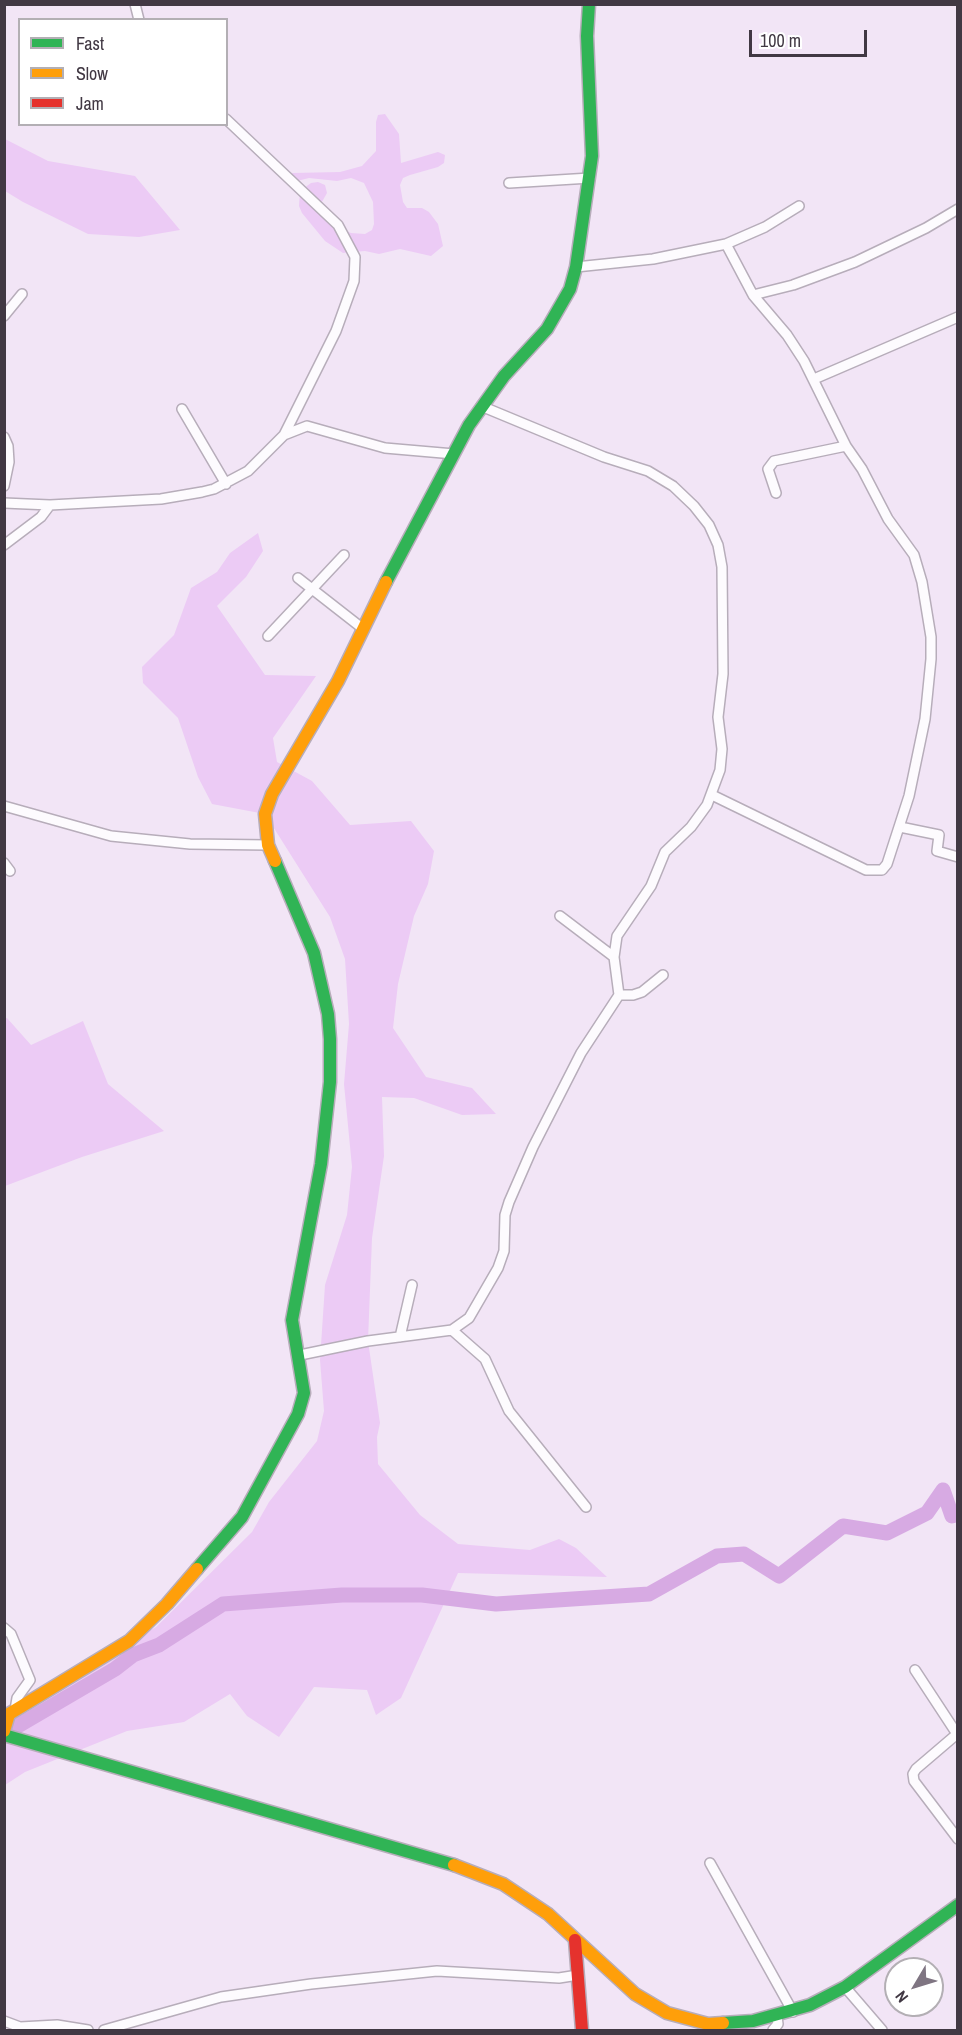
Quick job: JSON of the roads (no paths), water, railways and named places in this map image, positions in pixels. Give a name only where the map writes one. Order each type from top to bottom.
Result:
[{"type":"street","points":[[589,4],[587,36],[591,135],[590,178],[576,267],[570,289],[555,319],[481,406],[362,628],[327,701],[272,794],[265,814],[268,846],[314,953],[329,1022],[330,1082],[322,1153],[292,1320],[300,1355],[304,1393],[298,1414],[242,1517],[167,1604],[129,1641],[9,1714],[4,1733],[479,1873],[530,1900],[635,1994],[667,2013],[708,2024],[729,2024],[777,2017],[793,2012],[845,1987],[957,1905]]},
{"type":"street","points":[[6,500],[50,505],[161,499],[202,492],[226,484],[248,471],[284,435],[336,331],[354,281],[355,257],[338,225],[228,121]]},
{"type":"street","points":[[509,183],[590,178]]},
{"type":"street","points":[[576,267],[653,259],[726,244],[765,227],[799,206]]},
{"type":"street","points":[[753,295],[793,285],[855,262],[926,228],[957,209]]},
{"type":"street","points":[[712,795],[866,870],[877,871],[887,864],[900,827],[925,719],[931,637],[922,582],[914,555],[888,519],[862,469],[846,446],[814,379],[787,335],[753,295],[726,244]]},
{"type":"street","points":[[4,316],[22,294]]},
{"type":"street","points":[[814,379],[957,317]]},
{"type":"street","points":[[300,1355],[452,1330],[469,1318],[498,1268],[506,1245],[505,1215],[529,1156],[581,1053],[619,995],[614,957],[617,936],[651,886],[665,852],[691,827],[712,795],[720,770],[722,749],[718,717],[723,674],[723,591],[718,545],[709,525],[673,486],[648,471],[603,457],[481,406]]},
{"type":"street","points":[[182,409],[226,484]]},
{"type":"street","points":[[284,435],[307,426],[385,448],[454,454]]},
{"type":"street","points":[[4,437],[8,446],[9,462],[4,486]]},
{"type":"street","points":[[776,493],[768,469],[774,461],[846,446]]},
{"type":"street","points":[[4,545],[41,517],[50,505]]},
{"type":"street","points":[[268,636],[313,591],[344,555]]},
{"type":"street","points":[[298,579],[362,628]]},
{"type":"street","points":[[4,806],[111,836],[201,845],[268,846]]},
{"type":"street","points":[[900,827],[939,835],[939,853],[957,857]]},
{"type":"street","points":[[560,916],[614,957]]},
{"type":"street","points":[[619,995],[633,995],[642,992],[663,975]]},
{"type":"street","points":[[400,1337],[412,1285]]},
{"type":"street","points":[[452,1330],[485,1359],[509,1410],[586,1507]]},
{"type":"street","points":[[4,1628],[10,1634],[30,1680],[17,1698],[15,1710]]},
{"type":"street","points":[[915,1670],[957,1734],[916,1768],[913,1774],[914,1781],[957,1839]]},
{"type":"street","points":[[710,1863],[793,2012]]},
{"type":"street","points":[[575,1940],[582,2031]]},
{"type":"street","points":[[104,2031],[221,1997],[400,1973],[496,1973],[559,1978],[578,1976]]},
{"type":"street","points":[[845,1987],[882,2031]]},
{"type":"street","points":[[773,2031],[778,2024],[777,2017]]},
{"type":"street","points":[[4,2021],[20,2027],[57,2025],[88,2031]]},
{"type":"waterway","points":[[4,1734],[115,1669],[133,1655],[159,1645],[223,1604],[342,1595],[422,1595],[496,1604],[649,1594],[717,1556],[744,1554],[779,1576],[843,1526],[887,1533],[927,1513],[943,1490],[952,1516],[958,1513]]}]
